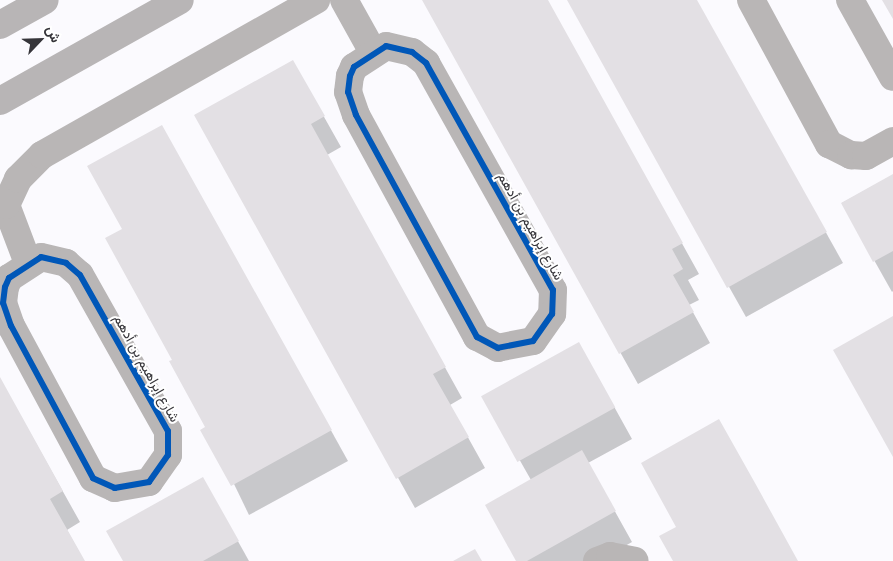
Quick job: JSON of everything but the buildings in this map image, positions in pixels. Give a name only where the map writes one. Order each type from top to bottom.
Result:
[{"type":"street","points":[[0,26],[45,0]]},
{"type":"street","points":[[0,101],[180,0]]},
{"type":"street","points":[[28,263],[6,205],[18,179],[42,156],[316,0]]},
{"type":"street","points":[[344,0],[372,52]]},
{"type":"street","points":[[750,0],[829,144],[851,155],[866,156],[893,141]]},
{"type":"street","points":[[850,0],[893,78]]},
{"type":"street","name":"شارع إبراهيم بن أدهم","points":[[397,46],[426,63],[553,290],[552,314],[533,341],[498,348],[476,337],[356,115],[348,92],[350,76],[372,52],[397,46]]},
{"type":"street","name":"شارع إبراهيم بن أدهم","points":[[52,258],[80,275],[168,431],[168,455],[149,482],[115,488],[93,478],[3,303],[9,278],[28,263],[52,258]]},
{"type":"street","points":[[597,561],[610,556],[635,561]]},
{"type":"cycle path","points":[[386,46],[412,52],[426,63],[553,290],[552,314],[533,341],[498,348],[477,337],[356,115],[348,92],[350,76],[354,67],[386,46]]},
{"type":"cycle path","points":[[41,257],[66,263],[80,275],[168,431],[168,455],[149,482],[115,488],[93,478],[11,326],[3,303],[5,287],[9,278],[41,257]]}]
